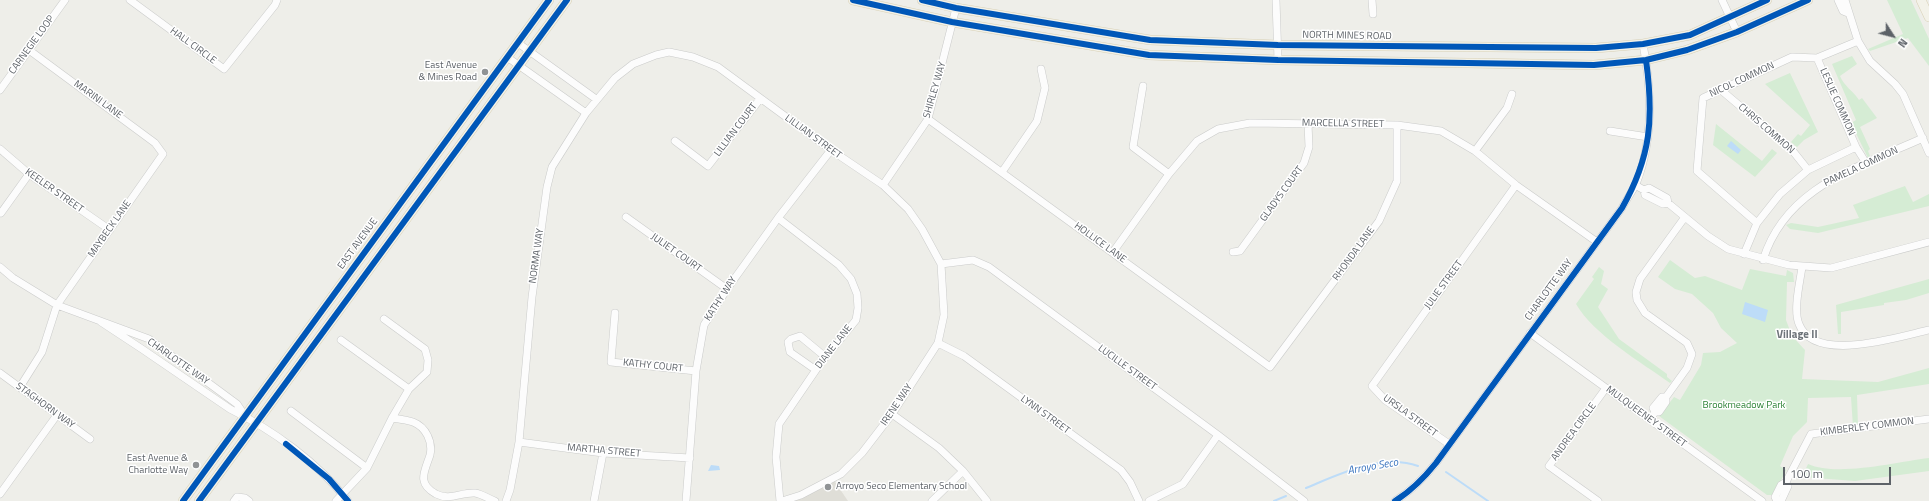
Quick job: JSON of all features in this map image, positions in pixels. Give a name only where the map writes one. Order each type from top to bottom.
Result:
[{"type":"main road","name":"EAST AVENUE","points":[[183,501],[550,0]]},
{"type":"main road","points":[[199,501],[567,0]]},
{"type":"main road","points":[[853,0],[952,22],[1149,55],[1278,60],[1594,65],[1646,60],[1687,50],[1737,32],[1808,0]]},
{"type":"main road","name":"NORTH MINES ROAD","points":[[922,0],[956,8],[1150,40],[1278,45],[1596,48],[1643,44],[1690,35],[1767,0]]},
{"type":"main road","points":[[1921,0],[1929,17]]},
{"type":"street","name":"HALL CIRCLE","points":[[130,0],[224,69],[275,5],[277,0]]},
{"type":"street","points":[[1276,0],[1278,60]]},
{"type":"street","points":[[1372,0],[1373,14]]},
{"type":"street","points":[[1722,0],[1737,32]]},
{"type":"street","points":[[1838,0],[1844,12],[1848,13]]},
{"type":"street","points":[[1845,0],[1858,41],[1870,61],[1895,84],[1902,94],[1929,153]]},
{"type":"street","name":"CARNEGIE LOOP","points":[[0,90],[29,50],[61,1]]},
{"type":"street","name":"SHIRLEY WAY","points":[[883,185],[928,119],[956,8]]},
{"type":"street","name":"NICOL COMMON","points":[[1757,223],[1697,171],[1702,98],[1792,57],[1817,58],[1858,41]]},
{"type":"street","points":[[518,43],[596,99]]},
{"type":"street","name":"CHARLOTTE WAY","points":[[1395,501],[1407,494],[1436,463],[1622,208],[1635,185],[1643,162],[1648,137],[1651,103],[1643,44]]},
{"type":"street","name":"MARINI LANE","points":[[29,50],[155,142],[163,154]]},
{"type":"street","name":"LILLIAN STREET","points":[[656,55],[669,52],[693,57],[718,67],[830,150],[883,185],[908,209],[922,229],[941,264]]},
{"type":"street","name":"NORMA WAY","points":[[506,501],[510,490],[519,442],[532,297],[547,186],[552,167],[586,112],[615,78],[633,64],[656,55]]},
{"type":"street","points":[[507,57],[586,112]]},
{"type":"street","name":"LESLIE COMMON","points":[[1817,58],[1856,146],[1866,164]]},
{"type":"street","points":[[1002,172],[1037,121],[1045,88],[1041,69]]},
{"type":"street","points":[[1143,86],[1133,147],[1169,174]]},
{"type":"street","name":"CHRIS COMMON","points":[[1721,90],[1792,150],[1808,170]]},
{"type":"street","points":[[1475,151],[1507,108],[1512,94]]},
{"type":"street","name":"LILLIAN COURT","points":[[675,141],[708,166],[760,99]]},
{"type":"street","name":"HOLLICE LANE","points":[[928,119],[1270,367]]},
{"type":"street","name":"MARCELLA STREET","points":[[1113,252],[1169,174],[1196,141],[1218,129],[1250,123],[1397,125],[1441,131],[1475,151],[1516,185],[1597,242]]},
{"type":"street","name":"GLADYS COURT","points":[[1233,252],[1240,251],[1304,163],[1308,147],[1308,124]]},
{"type":"street","name":"RHONDA LANE","points":[[1270,367],[1379,221],[1397,181],[1397,125]]},
{"type":"street","points":[[1610,131],[1648,137]]},
{"type":"street","name":"PAMELA COMMON","points":[[1763,260],[1767,247],[1779,225],[1791,210],[1808,194],[1824,183],[1923,138]]},
{"type":"street","points":[[1744,254],[1757,223],[1780,194],[1808,170],[1856,146]]},
{"type":"street","name":"KEELER STREET","points":[[0,149],[29,174],[110,230]]},
{"type":"street","name":"KATHY WAY","points":[[686,501],[696,370],[704,325],[727,289],[778,218],[830,150]]},
{"type":"street","name":"MAYBECK LANE","points":[[20,387],[42,352],[57,305],[163,154]]},
{"type":"street","points":[[1,213],[29,174]]},
{"type":"street","name":"JULIE STREET","points":[[1372,386],[1516,185]]},
{"type":"street","points":[[1635,185],[1644,190],[1649,188],[1667,198],[1668,204],[1708,236],[1728,249],[1763,260],[1802,267],[1831,268],[1929,242]]},
{"type":"street","points":[[1649,420],[1655,412],[1659,412],[1666,402],[1666,397],[1687,368],[1692,354],[1687,343],[1645,313],[1637,300],[1636,292],[1640,278],[1685,217]]},
{"type":"street","name":"JULIET COURT","points":[[626,218],[727,289]]},
{"type":"street","name":"DIANE LANE","points":[[778,218],[839,265],[851,279],[857,294],[856,320],[820,364],[779,424],[776,457],[781,501]]},
{"type":"street","name":"LUCILLE STREET","points":[[941,264],[973,260],[989,267],[1218,435],[1303,500]]},
{"type":"street","name":"IRENE WAY","points":[[781,501],[801,495],[841,474],[862,453],[892,414],[938,343],[944,315],[941,264]]},
{"type":"street","name":"CHARLOTTE WAY","points":[[0,267],[18,281],[57,305],[149,340],[237,404],[245,416]]},
{"type":"street","points":[[1802,267],[1797,308],[1798,323],[1807,336],[1813,340],[1832,346],[1864,343],[1929,330]]},
{"type":"street","name":"KATHY COURT","points":[[615,313],[611,362],[696,370]]},
{"type":"street","points":[[336,501],[367,468],[392,418],[409,389],[427,372],[428,360],[425,350],[384,319]]},
{"type":"street","name":"CHARLOTTE WAY","points":[[101,322],[230,409],[256,423],[313,464],[329,479],[348,501]]},
{"type":"street","name":"MULQUEENEY STREET","points":[[1530,333],[1762,501]]},
{"type":"street","points":[[800,336],[823,354],[820,364],[813,368],[790,352],[788,342],[791,339],[800,336]]},
{"type":"street","points":[[341,340],[409,389]]},
{"type":"street","name":"LYNN STREET","points":[[938,343],[964,356],[1121,470],[1130,482],[1139,501]]},
{"type":"street","name":"STAGHORN WAY","points":[[0,373],[90,439]]},
{"type":"street","name":"URSLA STREET","points":[[1372,386],[1386,400],[1449,444]]},
{"type":"street","name":"ANDREA CIRCLE","points":[[1598,501],[1550,466],[1606,388]]},
{"type":"street","points":[[291,411],[367,468]]},
{"type":"street","points":[[892,414],[939,448],[963,471],[988,501]]},
{"type":"street","points":[[0,494],[57,415]]},
{"type":"street","points":[[392,418],[414,423],[424,430],[429,438],[430,454],[422,474],[425,483],[435,494],[444,497],[452,497],[476,493],[495,501]]},
{"type":"street","name":"KIMBERLEY COMMON","points":[[1778,501],[1782,499],[1788,486],[1786,482],[1811,434],[1929,419]]},
{"type":"street","points":[[1149,501],[1182,484],[1218,435]]},
{"type":"street","name":"MARTHA STREET","points":[[519,442],[603,453],[690,458]]},
{"type":"street","points":[[594,501],[603,453]]},
{"type":"street","points":[[932,501],[963,471]]},
{"type":"street","points":[[234,501],[237,497],[245,498],[249,501]]},
{"type":"shaded area","name":"Arroyo Seco Elementary School","points":[[833,479],[848,501],[782,501]]},
{"type":"green space","points":[[1887,0],[1911,0],[1929,39],[1929,66],[1908,38],[1870,51],[1868,49],[1903,34]]},
{"type":"green space","points":[[1852,56],[1857,64],[1840,76],[1844,83],[1859,100],[1862,98],[1877,118],[1860,127],[1870,149],[1868,151],[1870,156],[1868,158],[1851,123],[1856,120],[1832,64]]},
{"type":"green space","points":[[1790,73],[1818,132],[1804,140],[1797,147],[1791,142],[1798,134],[1801,136],[1810,125],[1765,84]]},
{"type":"green space","points":[[1716,124],[1762,161],[1772,149],[1777,153],[1755,177],[1713,145]]},
{"type":"green space","points":[[1905,186],[1913,202],[1929,194],[1929,206],[1818,233],[1790,229],[1786,225],[1791,223],[1818,227],[1859,218],[1853,205]]},
{"type":"green space","name":"Brookmeadow Park","points":[[1670,260],[1695,278],[1705,276],[1742,290],[1750,269],[1786,276],[1787,270],[1793,273],[1794,282],[1787,282],[1786,320],[1792,336],[1805,350],[1802,379],[1878,382],[1929,368],[1929,384],[1857,395],[1858,426],[1853,427],[1851,397],[1808,398],[1807,422],[1793,436],[1780,466],[1786,470],[1775,493],[1772,495],[1767,495],[1659,416],[1674,397],[1680,400],[1701,365],[1703,353],[1720,352],[1737,343],[1721,328],[1713,313],[1692,294],[1675,289],[1658,277]]},
{"type":"green space","points":[[1599,267],[1604,271],[1601,284],[1608,289],[1598,307],[1619,339],[1667,374],[1667,377],[1672,381],[1670,383],[1606,337],[1584,315],[1576,304],[1594,279],[1592,277]]},
{"type":"green space","points":[[1929,279],[1929,293],[1906,300],[1884,303],[1884,305],[1841,312],[1841,334],[1838,334],[1836,305]]},
{"type":"green space","points":[[1929,458],[1929,471],[1855,481],[1802,477],[1808,464],[1820,468],[1850,469]]},
{"type":"water","points":[[1731,141],[1741,150],[1738,154],[1727,146]]},
{"type":"water","points":[[1745,302],[1768,310],[1765,322],[1742,314]]},
{"type":"water","points":[[711,465],[719,466],[720,470],[708,471]]},
{"type":"waterway","name":"Arroyo Seco","points":[[1306,488],[1347,471],[1376,464],[1390,462],[1418,466]]},
{"type":"waterway","name":"Arroyo Seco","points":[[1446,472],[1488,501]]},
{"type":"waterway","name":"Arroyo Seco","points":[[1274,501],[1286,496]]},
{"type":"cycle path","points":[[183,501],[549,0]]},
{"type":"cycle path","points":[[199,501],[567,0]]},
{"type":"cycle path","points":[[853,0],[952,22],[1149,55],[1278,60],[1594,65],[1646,60],[1687,50],[1737,32],[1808,0]]},
{"type":"cycle path","points":[[922,0],[956,8],[1150,40],[1278,45],[1596,48],[1643,44],[1690,35],[1767,0]]},
{"type":"cycle path","points":[[1395,501],[1417,484],[1436,463],[1622,208],[1639,172],[1648,137],[1650,100],[1646,60]]},
{"type":"cycle path","points":[[286,444],[329,479],[348,501]]},
{"type":"place","name":"East Avenue & Mines Road","points":[[485,72]]},
{"type":"place","name":"East Avenue & Charlotte Way","points":[[196,465]]},
{"type":"place","name":"Arroyo Seco Elementary School","points":[[828,487]]},
{"type":"district","name":"Village II","points":[[1797,335]]}]
